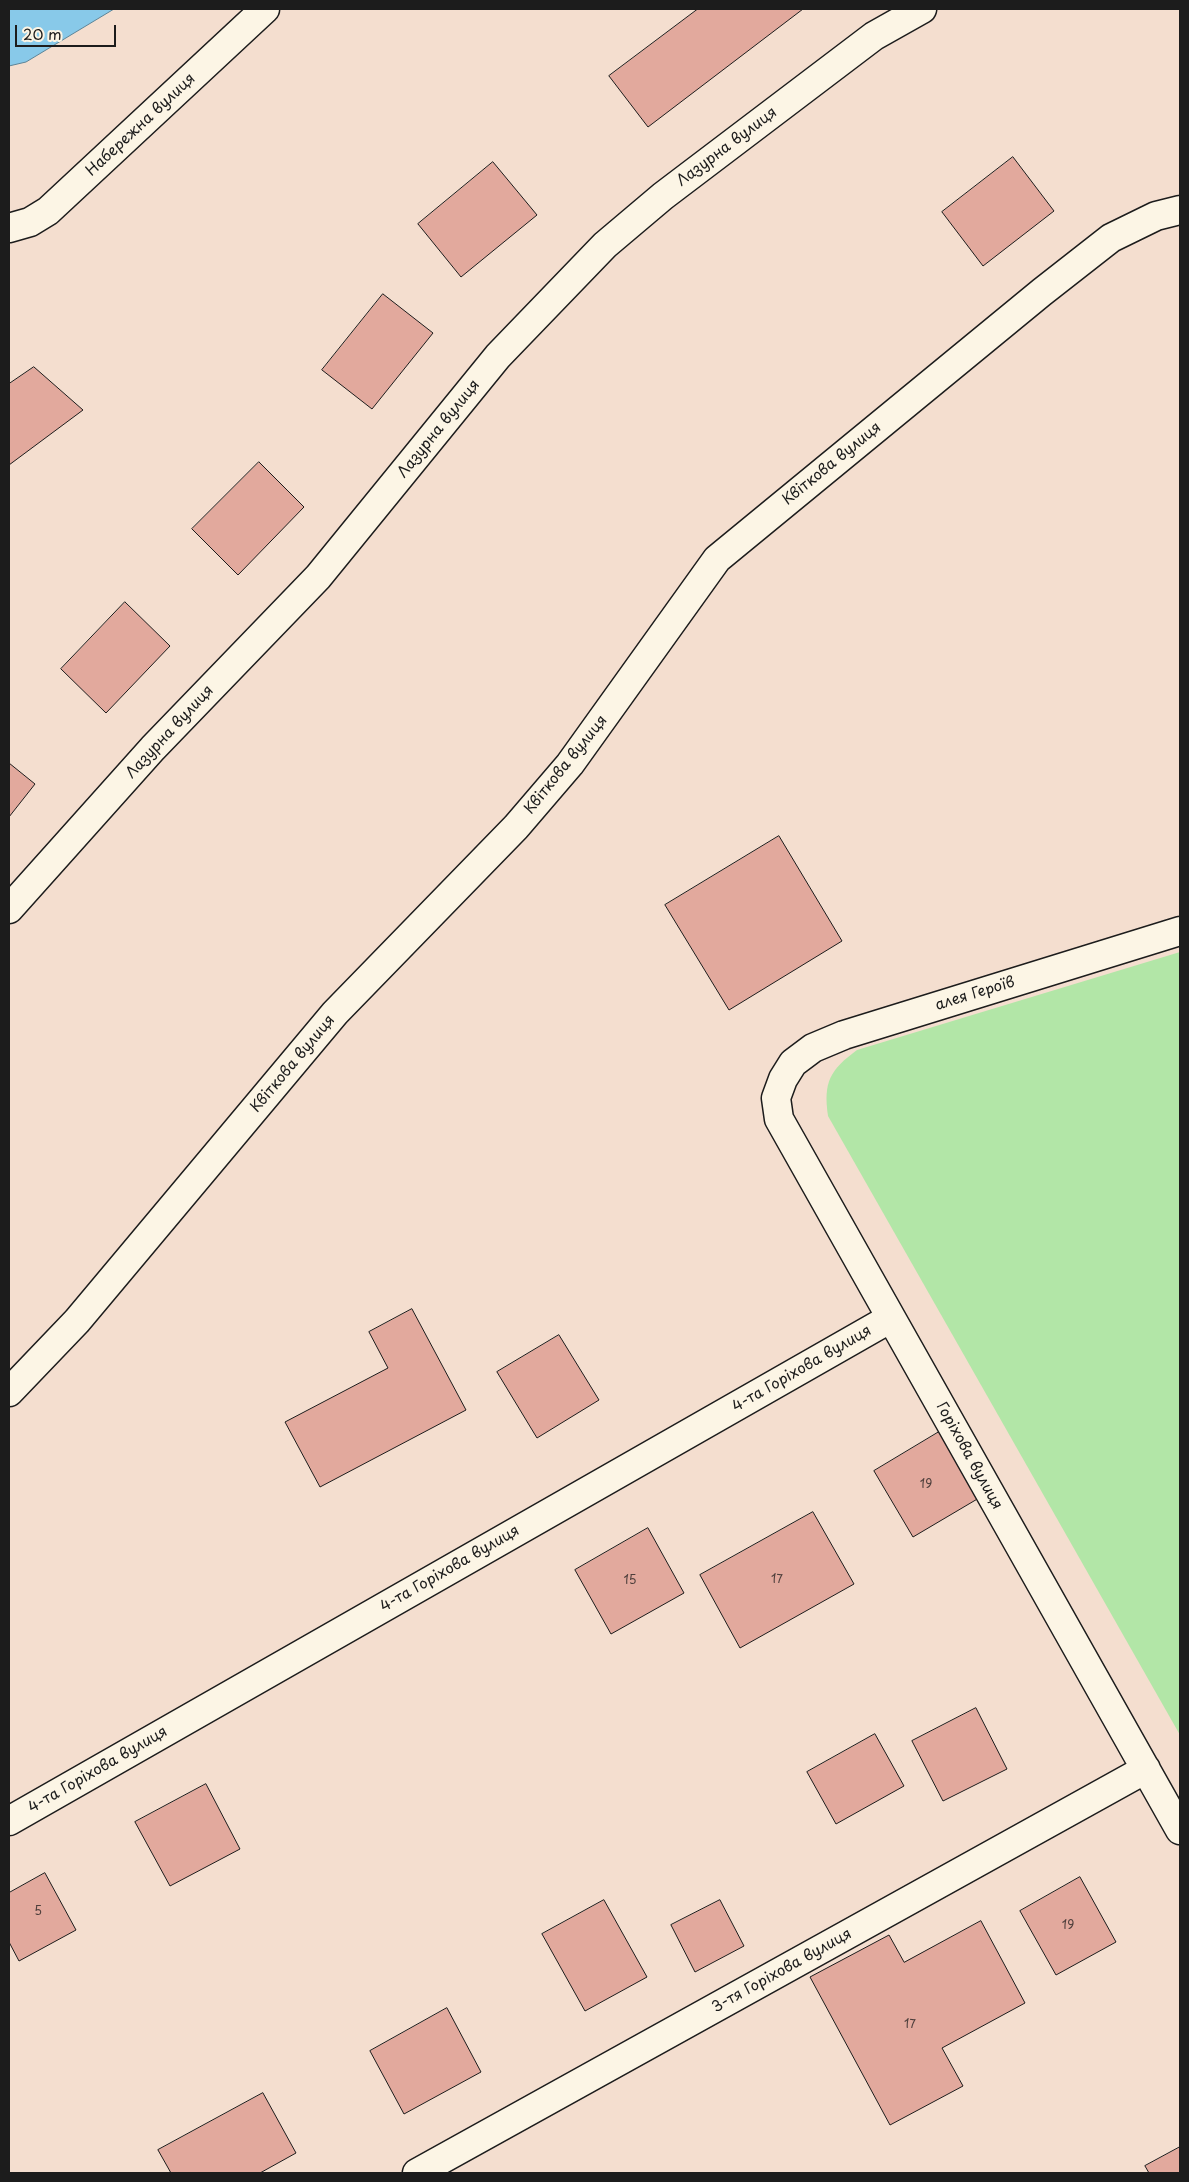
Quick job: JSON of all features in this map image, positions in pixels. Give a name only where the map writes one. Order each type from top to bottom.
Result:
[{"type":"street","name":"Набережна вулиця","points":[[9,228],[30,222],[48,212],[264,9]]},
{"type":"street","name":"Лазурна вулиця","points":[[9,909],[152,748],[318,577],[498,356],[605,246],[663,196],[874,36],[922,9]]},
{"type":"street","name":"Квіткова вулиця","points":[[9,1392],[77,1321],[336,1013],[516,827],[570,764],[716,559],[1034,298],[1111,238],[1156,216],[1180,210]]},
{"type":"street","name":"алея Героїв","points":[[782,1079],[793,1063],[812,1048],[844,1035],[1180,931]]},
{"type":"street","name":"Горіхова вулиця","points":[[782,1079],[776,1098],[778,1119],[1180,1830]]},
{"type":"street","name":"4-та Горіхова вулиця","points":[[9,1821],[891,1318]]},
{"type":"street","name":"3-тя Горіхова вулиця","points":[[417,2173],[1146,1769]]},
{"type":"green space","points":[[1180,952],[1180,1735],[828,1116],[827,1094],[828,1085],[835,1071],[840,1064],[857,1050]]},
{"type":"water","points":[[9,9],[114,9],[26,62],[9,66]]},
{"type":"building","points":[[698,9],[803,9],[648,127],[609,76]]},
{"type":"building","points":[[1013,157],[1054,211],[983,266],[942,212]]},
{"type":"building","points":[[493,162],[537,215],[461,277],[418,224]]},
{"type":"building","points":[[383,294],[433,333],[372,409],[322,370]]},
{"type":"building","points":[[34,367],[83,410],[9,465],[9,384]]},
{"type":"building","points":[[259,462],[304,507],[238,575],[192,529]]},
{"type":"building","points":[[125,602],[170,646],[106,713],[61,669]]},
{"type":"building","points":[[9,763],[35,784],[9,817]]},
{"type":"building","points":[[779,836],[842,941],[729,1010],[665,905]]},
{"type":"building","points":[[412,1309],[466,1410],[320,1487],[285,1422],[388,1368],[369,1332]]},
{"type":"building","points":[[559,1335],[599,1400],[537,1438],[497,1372]]},
{"type":"building","points":[[939,1432],[979,1498],[913,1537],[874,1471]]},
{"type":"building","points":[[813,1512],[854,1584],[740,1648],[700,1575]]},
{"type":"building","points":[[648,1528],[684,1593],[611,1634],[575,1570]]},
{"type":"building","points":[[976,1708],[1007,1769],[943,1801],[912,1741]]},
{"type":"building","points":[[875,1734],[904,1786],[836,1824],[807,1772]]},
{"type":"building","points":[[206,1784],[240,1849],[170,1886],[135,1822]]},
{"type":"building","points":[[45,1873],[76,1930],[19,1961],[9,1942],[9,1893]]},
{"type":"building","points":[[1080,1877],[1116,1942],[1056,1975],[1020,1911]]},
{"type":"building","points":[[604,1900],[647,1977],[585,2011],[542,1934]]},
{"type":"building","points":[[720,1900],[744,1946],[695,1972],[671,1925]]},
{"type":"building","points":[[981,1921],[1025,2003],[942,2048],[963,2086],[890,2125],[810,1977],[889,1935],[904,1962]]},
{"type":"building","points":[[447,2008],[481,2072],[404,2114],[370,2051]]},
{"type":"building","points":[[263,2093],[296,2153],[260,2173],[171,2173],[158,2150]]},
{"type":"building","points":[[1180,2147],[1180,2173],[1149,2173],[1145,2166]]}]
